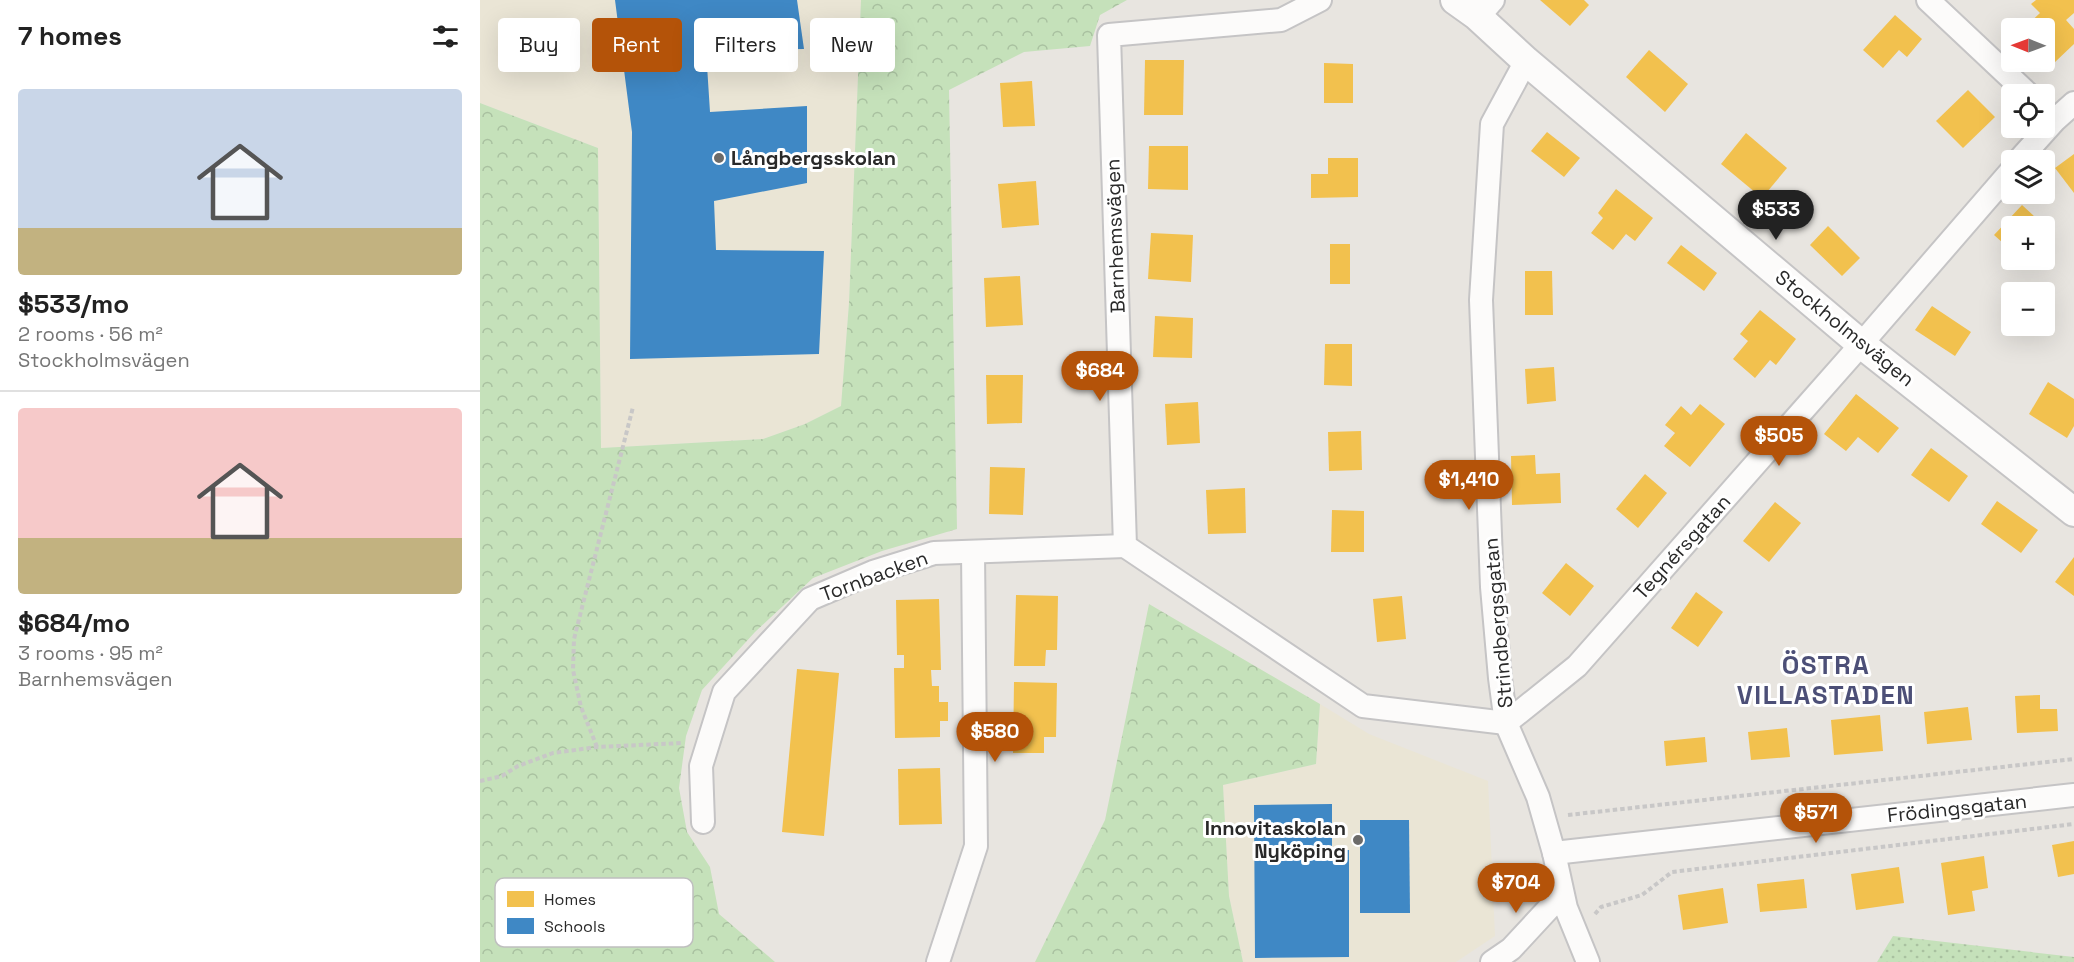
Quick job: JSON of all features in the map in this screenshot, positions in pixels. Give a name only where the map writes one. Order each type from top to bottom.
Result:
[{"type":"street","name":"Barnhemsvägen","points":[[1125,546],[1110,35],[1281,20],[1320,0]]},
{"type":"street","points":[[1928,0],[2017,84]]},
{"type":"street","name":"Stockholmsvägen","points":[[1475,5],[1526,61],[1861,344],[2074,512]]},
{"type":"street","name":"Strindbergsgatan","points":[[1526,61],[1492,124],[1481,300],[1492,587],[1506,723],[1538,797],[1554,853],[1566,908],[1586,961]]},
{"type":"street","points":[[2055,113],[2074,104]]},
{"type":"street","name":"Tegnérsgatan","points":[[1506,723],[1576,666],[2001,183]]},
{"type":"street","name":"Tornbacken","points":[[703,822],[701,766],[724,692],[810,599],[873,572],[934,553],[1125,546]]},
{"type":"street","points":[[1125,546],[1364,706],[1506,723]]},
{"type":"street","points":[[938,962],[976,846],[973,552]]},
{"type":"street","name":"Frödingsgatan","points":[[1554,853],[2074,795]]},
{"type":"street","points":[[1492,962],[1511,949],[1562,894]]},
{"type":"path","points":[[597,747],[579,698],[573,670],[574,639],[633,407]]},
{"type":"path","points":[[480,781],[502,776],[518,766],[553,753],[597,747],[660,746],[710,740]]},
{"type":"path","points":[[1544,817],[2074,759]]},
{"type":"path","points":[[1577,935],[1601,907],[1642,895],[1672,872],[2074,824]]},
{"type":"shaded area","points":[[480,0],[861,0],[860,18],[810,18],[810,72],[858,72],[849,303],[841,406],[805,424],[763,439],[601,448],[598,148],[480,103]]},
{"type":"shaded area","name":"Innovitaskolan Nyköping","points":[[1320,704],[1369,734],[1488,781],[1495,936],[1456,962],[1243,962],[1229,896],[1223,785],[1316,764]]},
{"type":"green space","points":[[861,0],[1127,0],[1100,15],[1090,46],[1024,52],[949,90],[957,529],[882,551],[813,578],[755,632],[702,690],[686,736],[679,788],[687,832],[710,867],[719,914],[775,962],[480,962],[480,103],[598,148],[601,448],[763,439],[805,424],[841,406],[849,303],[858,72],[895,72],[895,18],[860,18]]},
{"type":"green space","points":[[1149,604],[1320,704],[1316,764],[1223,785],[1229,896],[1243,962],[1035,962],[1105,820]]},
{"type":"green space","points":[[1893,936],[2074,957],[2074,962],[1877,962]]},
{"type":"building: Homes","points":[[1540,0],[1584,0],[1589,5],[1570,26]]},
{"type":"building: Homes","points":[[2036,0],[2074,0],[2074,13],[2066,20],[2074,29],[2074,44],[2055,62],[2055,18],[2035,18],[2040,13],[2031,4]]},
{"type":"building: Homes","points":[[1895,15],[1922,39],[1907,57],[1899,50],[1883,68],[1863,50]]},
{"type":"building: Homes","points":[[1649,50],[1688,84],[1665,112],[1626,77]]},
{"type":"building: Homes","points":[[1145,60],[1184,60],[1183,115],[1144,115]]},
{"type":"building: Homes","points":[[1324,63],[1353,64],[1353,103],[1324,103]]},
{"type":"building: Homes","points":[[1032,81],[1035,126],[1003,127],[1000,83]]},
{"type":"building: Homes","points":[[1968,90],[1995,117],[1963,148],[1936,121]]},
{"type":"building: Homes","points":[[1547,132],[1580,158],[1564,177],[1531,151]]},
{"type":"building: Homes","points":[[1746,133],[1787,168],[1762,198],[1721,164]]},
{"type":"building: Homes","points":[[1149,146],[1188,146],[1188,190],[1148,189]]},
{"type":"building: Homes","points":[[2074,154],[2074,193],[2055,168]]},
{"type":"building: Homes","points":[[1328,158],[1358,158],[1358,197],[1311,198],[1311,174],[1328,174]]},
{"type":"building: Homes","points":[[1036,181],[1039,225],[1002,228],[998,184]]},
{"type":"building: Homes","points":[[1616,189],[1653,218],[1635,241],[1626,234],[1613,250],[1591,233],[1603,218],[1598,213]]},
{"type":"building: Homes","points":[[2022,205],[2034,216],[2012,216]]},
{"type":"building: Homes","points":[[1828,226],[1860,258],[1842,276],[1810,245]]},
{"type":"building: Homes","points":[[2001,228],[2001,241],[1994,235]]},
{"type":"building: Homes","points":[[1151,233],[1193,235],[1191,282],[1148,279]]},
{"type":"building: Homes","points":[[1330,244],[1350,244],[1350,284],[1330,284]]},
{"type":"building: Homes","points":[[1681,245],[1717,273],[1704,291],[1667,263]]},
{"type":"building: Homes","points":[[1525,271],[1552,271],[1553,315],[1525,315]]},
{"type":"building: Homes","points":[[1020,276],[1023,325],[986,327],[984,278]]},
{"type":"building: Homes","points":[[1932,306],[1971,332],[1955,356],[1915,330]]},
{"type":"building: Homes","points":[[1760,310],[1796,339],[1776,365],[1770,360],[1755,378],[1733,359],[1748,341],[1740,334]]},
{"type":"building: Homes","points":[[1155,316],[1193,318],[1192,358],[1153,357]]},
{"type":"building: Homes","points":[[1325,344],[1352,344],[1352,386],[1324,385]]},
{"type":"building: Homes","points":[[1554,367],[1556,401],[1527,404],[1525,369]]},
{"type":"building: Homes","points":[[986,375],[1023,375],[1022,423],[987,424]]},
{"type":"building: Homes","points":[[2048,382],[2074,399],[2074,426],[2067,438],[2029,414]]},
{"type":"building: Homes","points":[[1856,394],[1899,428],[1878,453],[1858,437],[1846,451],[1824,434]]},
{"type":"building: Homes","points":[[1198,402],[1200,443],[1167,445],[1165,404]]},
{"type":"building: Homes","points":[[1700,404],[1725,424],[1690,467],[1664,446],[1675,433],[1665,425],[1681,406],[1691,415]]},
{"type":"building: Homes","points":[[1361,431],[1362,470],[1329,471],[1328,432]]},
{"type":"building: Homes","points":[[1931,448],[1968,476],[1949,502],[1911,475]]},
{"type":"building: Homes","points":[[1535,455],[1536,474],[1560,473],[1561,503],[1512,505],[1511,456]]},
{"type":"building: Homes","points":[[990,467],[1025,468],[1023,515],[989,514]]},
{"type":"building: Homes","points":[[1645,474],[1667,493],[1638,528],[1616,509]]},
{"type":"building: Homes","points":[[1245,488],[1246,533],[1208,534],[1206,490]]},
{"type":"building: Homes","points":[[1997,501],[2038,530],[2021,553],[1981,524]]},
{"type":"building: Homes","points":[[1775,502],[1801,523],[1769,562],[1743,541]]},
{"type":"building: Homes","points":[[1332,510],[1364,511],[1364,552],[1331,552]]},
{"type":"building: Homes","points":[[2074,557],[2074,596],[2055,582]]},
{"type":"building: Homes","points":[[1566,563],[1594,586],[1570,616],[1542,593]]},
{"type":"building: Homes","points":[[1696,592],[1723,612],[1698,647],[1671,628]]},
{"type":"building: Homes","points":[[1016,595],[1058,596],[1057,650],[1046,650],[1045,666],[1014,666]]},
{"type":"building: Homes","points":[[1402,596],[1406,639],[1377,642],[1373,599]]},
{"type":"building: Homes","points":[[939,599],[941,670],[931,670],[932,686],[939,686],[939,702],[948,702],[948,721],[940,721],[940,737],[895,738],[894,668],[904,668],[904,655],[897,655],[896,600]]},
{"type":"building: Homes","points":[[797,669],[839,673],[824,836],[782,832]]},
{"type":"building: Homes","points":[[1014,682],[1057,683],[1056,737],[1044,737],[1044,753],[1013,753]]},
{"type":"building: Homes","points":[[2040,695],[2040,709],[2057,709],[2058,731],[2017,733],[2015,696]]},
{"type":"building: Homes","points":[[1968,707],[1972,740],[1927,744],[1924,712]]},
{"type":"building: Homes","points":[[1880,715],[1883,751],[1834,755],[1831,720]]},
{"type":"building: Homes","points":[[1787,728],[1790,757],[1751,760],[1748,732]]},
{"type":"building: Homes","points":[[1705,737],[1707,762],[1666,766],[1664,741]]},
{"type":"building: Homes","points":[[940,768],[942,824],[899,825],[898,769]]},
{"type":"building: Homes","points":[[2074,841],[2074,874],[2058,877],[2052,845]]},
{"type":"building: Homes","points":[[1984,856],[1988,888],[1972,891],[1975,911],[1948,915],[1941,863]]},
{"type":"building: Homes","points":[[1899,867],[1904,903],[1856,910],[1851,874]]},
{"type":"building: Homes","points":[[1804,879],[1807,908],[1760,912],[1757,884]]},
{"type":"building: Homes","points":[[1723,888],[1728,923],[1683,930],[1678,895]]},
{"type":"building: Schools","name":"Långbergsskolan","points":[[615,0],[797,0],[804,49],[798,49],[798,18],[694,18],[694,72],[707,72],[710,112],[807,106],[807,183],[714,201],[716,250],[824,251],[819,354],[630,359],[632,132],[624,72],[682,72],[682,18],[617,18]]},
{"type":"building: Schools","points":[[1332,804],[1332,850],[1349,850],[1349,957],[1255,958],[1254,805]]},
{"type":"building: Schools","points":[[1360,820],[1409,820],[1410,913],[1360,913]]},
{"type":"place","name":"Långbergsskolan","points":[[719,158]]},
{"type":"place","name":"Innovitaskolan Nyköping","points":[[1358,840]]},
{"type":"district","name":"ÖSTRA VILLASTADEN","points":[[1826,680]]}]
